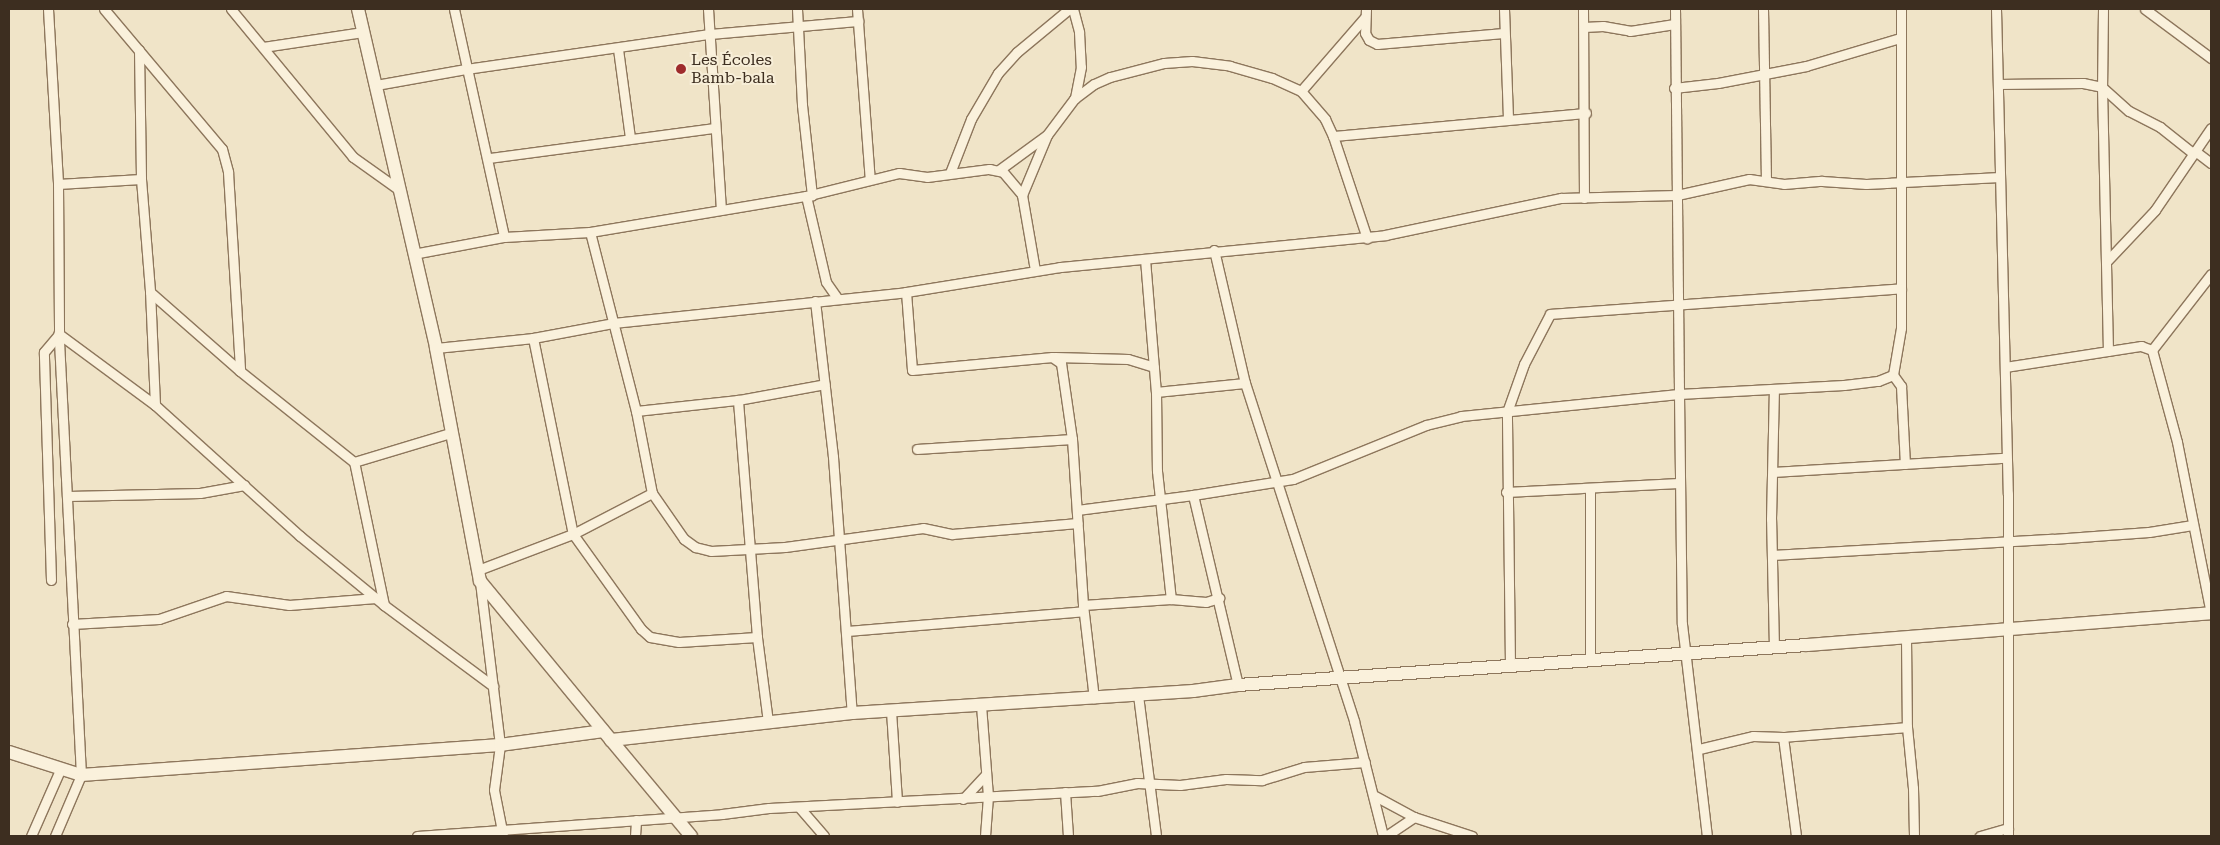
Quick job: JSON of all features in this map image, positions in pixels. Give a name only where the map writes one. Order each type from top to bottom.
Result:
[{"type":"street","points":[[48,9],[58,184],[59,334],[81,775],[54,836]]},
{"type":"street","points":[[104,9],[222,149],[226,162],[240,371]]},
{"type":"street","points":[[231,9],[353,157],[398,189]]},
{"type":"street","points":[[358,9],[436,348],[450,433],[479,575],[500,745],[494,790],[501,833]]},
{"type":"street","points":[[454,9],[466,68],[489,158],[504,237]]},
{"type":"street","points":[[708,9],[714,128],[721,210]]},
{"type":"street","points":[[797,9],[809,196],[826,282],[837,298]]},
{"type":"street","points":[[857,9],[870,180]]},
{"type":"street","points":[[950,173],[971,119],[998,73],[1017,52],[1069,9]]},
{"type":"street","points":[[1022,196],[1047,136],[1074,98],[1081,67],[1080,32],[1073,9]]},
{"type":"street","points":[[1504,9],[1508,118]]},
{"type":"street","points":[[1583,9],[1586,113],[1584,198]]},
{"type":"street","points":[[1674,9],[1674,88],[1678,195],[1679,483],[1685,652],[1699,749],[1707,836]]},
{"type":"street","points":[[1764,9],[1766,181]]},
{"type":"street","points":[[1901,9],[1901,328],[1894,375],[1902,386],[1905,464]]},
{"type":"street","points":[[1980,836],[2008,832],[2004,367],[1996,9]]},
{"type":"street","points":[[2103,9],[2102,88],[2108,351]]},
{"type":"street","points":[[2145,9],[2211,58]]},
{"type":"street","points":[[1301,91],[1366,13]]},
{"type":"street","points":[[1366,13],[1367,38],[1377,44],[1504,33]]},
{"type":"street","points":[[376,85],[466,68],[618,49],[709,34],[858,21]]},
{"type":"street","points":[[1584,27],[1603,26],[1630,31],[1674,24]]},
{"type":"street","points":[[264,47],[363,32]]},
{"type":"street","points":[[1674,88],[1806,66],[1900,38]]},
{"type":"street","points":[[618,49],[630,138]]},
{"type":"street","points":[[139,50],[141,179],[150,292],[155,404]]},
{"type":"street","points":[[1074,98],[1110,77],[1179,61],[1230,66],[1290,84],[1301,91],[1321,114],[1333,136],[1367,238]]},
{"type":"street","points":[[1998,84],[2084,83],[2102,88],[2129,111],[2160,127],[2194,153],[2211,163]]},
{"type":"street","points":[[1333,136],[1508,118],[1586,113]]},
{"type":"street","points":[[489,158],[714,128]]},
{"type":"street","points":[[2107,261],[2155,210],[2211,128]]},
{"type":"street","points":[[413,254],[504,237],[590,232],[809,196],[900,173],[922,178],[950,173],[999,170],[1047,136]]},
{"type":"street","points":[[999,170],[1022,196],[1035,270]]},
{"type":"street","points":[[436,348],[533,338],[613,323],[906,292],[1035,270],[1214,250],[1367,238],[1407,232],[1537,201],[1678,195],[1736,180],[1791,184],[1822,181],[1866,184],[2000,177]]},
{"type":"street","points":[[58,184],[141,179]]},
{"type":"street","points":[[590,232],[636,411],[652,494],[684,539],[696,548],[712,551],[751,549],[923,528],[952,534],[1078,523]]},
{"type":"street","points":[[1214,250],[1246,383],[1340,677],[1385,836],[1414,817]]},
{"type":"street","points":[[1145,259],[1156,392],[1160,498],[1171,599]]},
{"type":"street","points":[[2152,350],[2211,274]]},
{"type":"street","points":[[1510,665],[1506,492],[1507,412],[1524,364],[1550,314],[1901,288]]},
{"type":"street","points":[[150,292],[240,371],[354,462],[384,605]]},
{"type":"street","points":[[906,292],[912,370],[1056,357],[1128,358],[1154,367]]},
{"type":"street","points":[[815,301],[825,384],[839,539],[852,713]]},
{"type":"street","points":[[59,334],[155,404],[384,605],[493,686]]},
{"type":"street","points":[[51,580],[44,352],[59,334]]},
{"type":"street","points":[[533,338],[573,534],[650,637],[678,642],[757,637]]},
{"type":"street","points":[[2004,367],[2142,346],[2152,350]]},
{"type":"street","points":[[9,752],[60,770],[81,775],[500,745],[852,713],[1138,695],[1340,677],[2006,631],[2211,613],[2177,442],[2152,350]]},
{"type":"street","points":[[1056,357],[1062,366],[1072,439],[1083,608],[1094,698]]},
{"type":"street","points":[[1077,510],[1278,483],[1340,462],[1443,420],[1679,394],[1844,385],[1878,381],[1894,375]]},
{"type":"street","points":[[1156,392],[1246,383]]},
{"type":"street","points":[[636,411],[738,400],[825,384]]},
{"type":"street","points":[[1774,389],[1772,556],[1774,648]]},
{"type":"street","points":[[738,400],[757,637],[768,722]]},
{"type":"street","points":[[354,462],[450,433]]},
{"type":"street","points":[[917,449],[1072,439]]},
{"type":"street","points":[[1773,472],[2005,458]]},
{"type":"street","points":[[1506,492],[1679,483]]},
{"type":"street","points":[[68,496],[200,493],[244,484]]},
{"type":"street","points":[[1590,489],[1590,659]]},
{"type":"street","points":[[479,575],[573,534],[652,494]]},
{"type":"street","points":[[1193,495],[1219,598],[1238,685]]},
{"type":"street","points":[[1772,556],[2149,532],[2192,525]]},
{"type":"street","points":[[479,575],[607,736],[692,836]]},
{"type":"street","points":[[72,624],[160,618],[229,596],[289,605],[376,598]]},
{"type":"street","points":[[847,631],[1171,599],[1206,602],[1219,598]]},
{"type":"street","points":[[1906,638],[1907,727],[1913,788],[1914,836]]},
{"type":"street","points":[[1138,695],[1156,836]]},
{"type":"street","points":[[981,705],[988,796],[985,836]]},
{"type":"street","points":[[891,711],[897,802]]},
{"type":"street","points":[[1699,749],[1753,736],[1783,737],[1907,727]]},
{"type":"street","points":[[1783,737],[1796,836]]},
{"type":"street","points":[[417,836],[501,833],[799,807],[1097,791],[1148,782],[1180,785],[1226,779],[1262,780],[1304,767],[1365,762]]},
{"type":"street","points":[[31,836],[60,770]]},
{"type":"street","points":[[963,799],[985,775]]},
{"type":"street","points":[[1065,792],[1068,836]]},
{"type":"street","points":[[1375,796],[1414,817],[1472,836]]},
{"type":"street","points":[[799,807],[824,836]]},
{"type":"street","points":[[635,836],[636,820]]},
{"type":"place","name":"Les Écoles Bamb-bala","points":[[681,69]]}]
